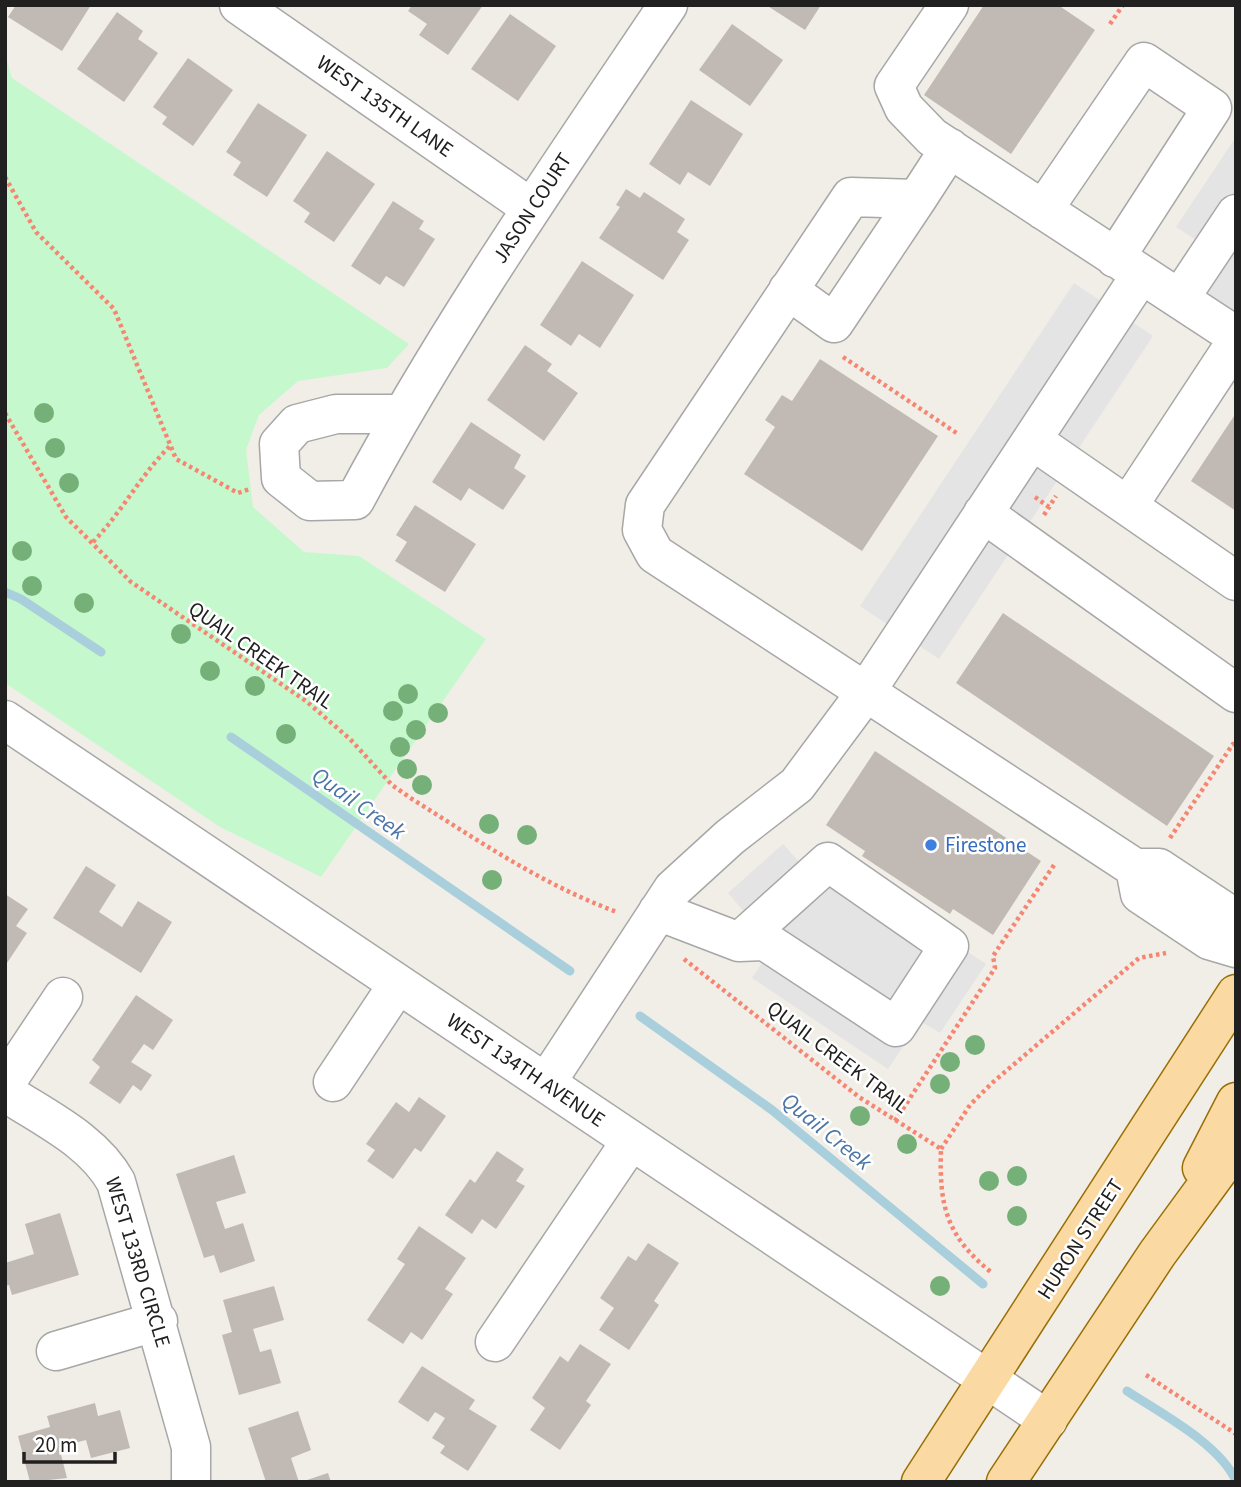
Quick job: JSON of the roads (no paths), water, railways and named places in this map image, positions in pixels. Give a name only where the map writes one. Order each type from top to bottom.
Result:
[{"type":"main road","name":"HURON STREET","points":[[921,1482],[1236,994]]},
{"type":"main road","points":[[1157,1254],[1236,1102]]},
{"type":"main road","points":[[1006,1482],[1157,1254],[1236,1146]]},
{"type":"street","name":"WEST 135TH LANE","points":[[239,5],[531,208]]},
{"type":"street","name":"JASON COURT","points":[[401,414],[336,414],[297,424],[279,444],[281,478],[310,501],[355,500],[401,414],[531,208],[668,5]]},
{"type":"street","points":[[949,5],[894,86],[904,108],[932,136],[1236,336]]},
{"type":"street","points":[[546,1083],[576,1037],[640,921],[730,837],[797,785],[866,691],[1032,440],[1212,108],[1144,62],[1043,210]]},
{"type":"street","points":[[788,290],[834,323],[950,148]]},
{"type":"street","points":[[917,199],[850,197],[645,505],[642,530],[655,554],[866,691],[1149,858],[1159,868],[1227,913],[1236,925]]},
{"type":"street","points":[[1180,298],[1232,226]]},
{"type":"street","points":[[822,239],[870,271]]},
{"type":"street","points":[[1128,506],[1236,342]]},
{"type":"street","points":[[1032,440],[1236,581]]},
{"type":"street","points":[[983,513],[1236,692]]},
{"type":"street","name":"WEST 134TH AVENUE","points":[[5,720],[1048,1420]]},
{"type":"street","points":[[1149,858],[1140,894],[1209,940],[1236,948]]},
{"type":"street","points":[[640,921],[739,942],[765,941],[896,1027],[949,946],[828,862],[739,942]]},
{"type":"street","points":[[334,1082],[398,984]]},
{"type":"street","points":[[5,1084],[63,997]]},
{"type":"street","name":"WEST 133RD CIRCLE","points":[[5,1092],[84,1144],[106,1164],[116,1182],[158,1321],[191,1447],[191,1482]]},
{"type":"street","points":[[495,1342],[631,1141]]},
{"type":"street","points":[[56,1351],[158,1321]]},
{"type":"waterway","name":"Quail Creek","points":[[5,592],[21,599],[101,652]]},
{"type":"waterway","name":"Quail Creek","points":[[231,737],[570,971]]},
{"type":"waterway","name":"Quail Creek","points":[[640,1016],[772,1110],[983,1284]]},
{"type":"waterway","name":"Quail Creek","points":[[1127,1391],[1203,1442],[1217,1454],[1236,1481]]},
{"type":"place","name":"Firestone","points":[[931,845]]}]
